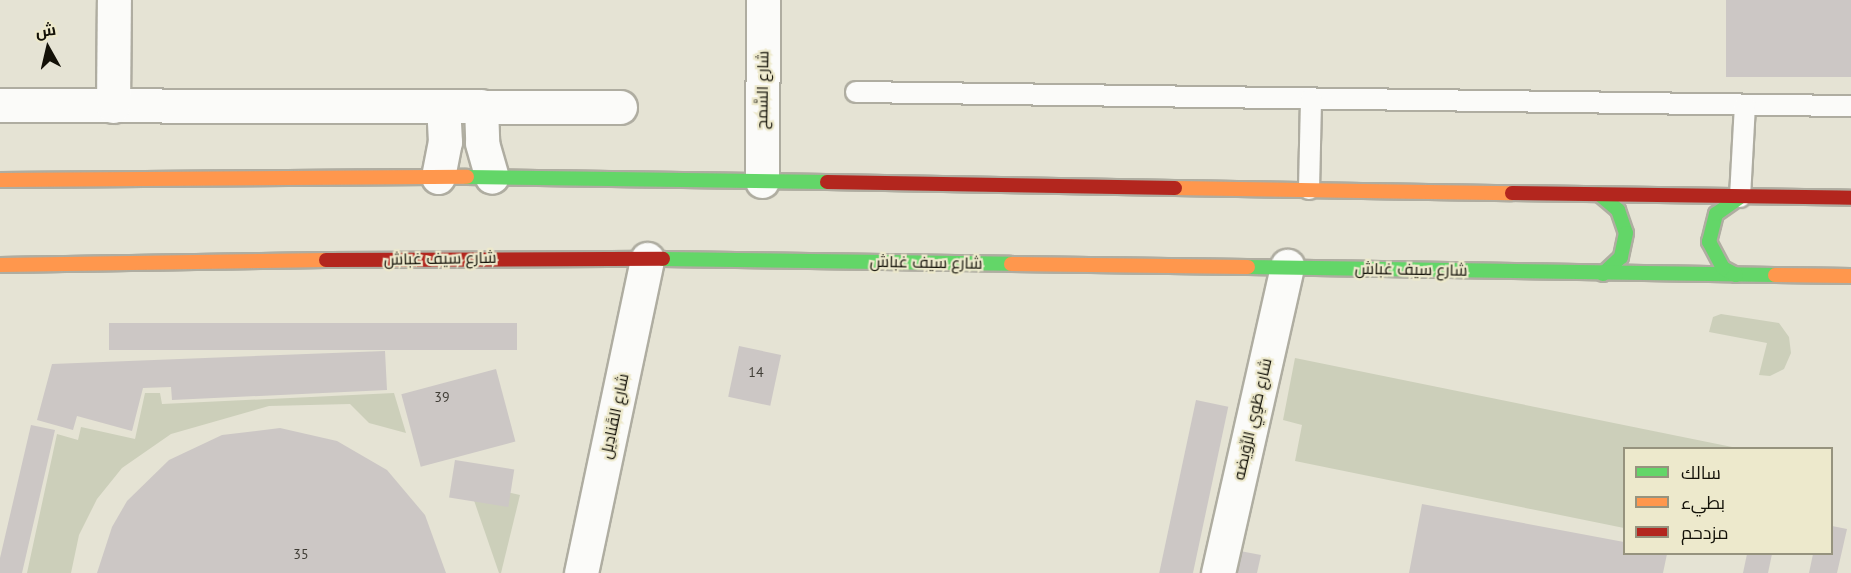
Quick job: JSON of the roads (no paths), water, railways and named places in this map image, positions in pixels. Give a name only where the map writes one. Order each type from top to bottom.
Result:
[{"type":"street","points":[[113,106],[114,0]]},
{"type":"street","name":"شارع السَّمح","points":[[762,181],[763,0]]},
{"type":"street","points":[[0,105],[620,107]]},
{"type":"street","points":[[481,106],[482,142],[492,177]]},
{"type":"street","points":[[438,177],[445,142],[443,107]]},
{"type":"street","points":[[0,180],[492,177],[1851,198]]},
{"type":"street","points":[[1,197],[46,180]]},
{"type":"street","points":[[1599,194],[1618,210],[1626,233],[1621,257],[1603,274]]},
{"type":"street","points":[[1736,275],[1714,256],[1710,227],[1716,214],[1740,196]]},
{"type":"street","points":[[0,253],[48,264]]},
{"type":"street","name":"شارع سيف غباش","points":[[0,265],[517,257],[1287,266],[1603,274],[1851,276]]},
{"type":"street","name":"شارع القَنادِيل","points":[[581,573],[647,259]]},
{"type":"street","name":"شارع طَوِي الرِّوَيضه","points":[[1218,573],[1287,266]]},
{"type":"lane","points":[[856,93],[1851,106]]},
{"type":"lane","points":[[1309,189],[1311,99]]},
{"type":"lane","points":[[1740,196],[1744,105]]}]
